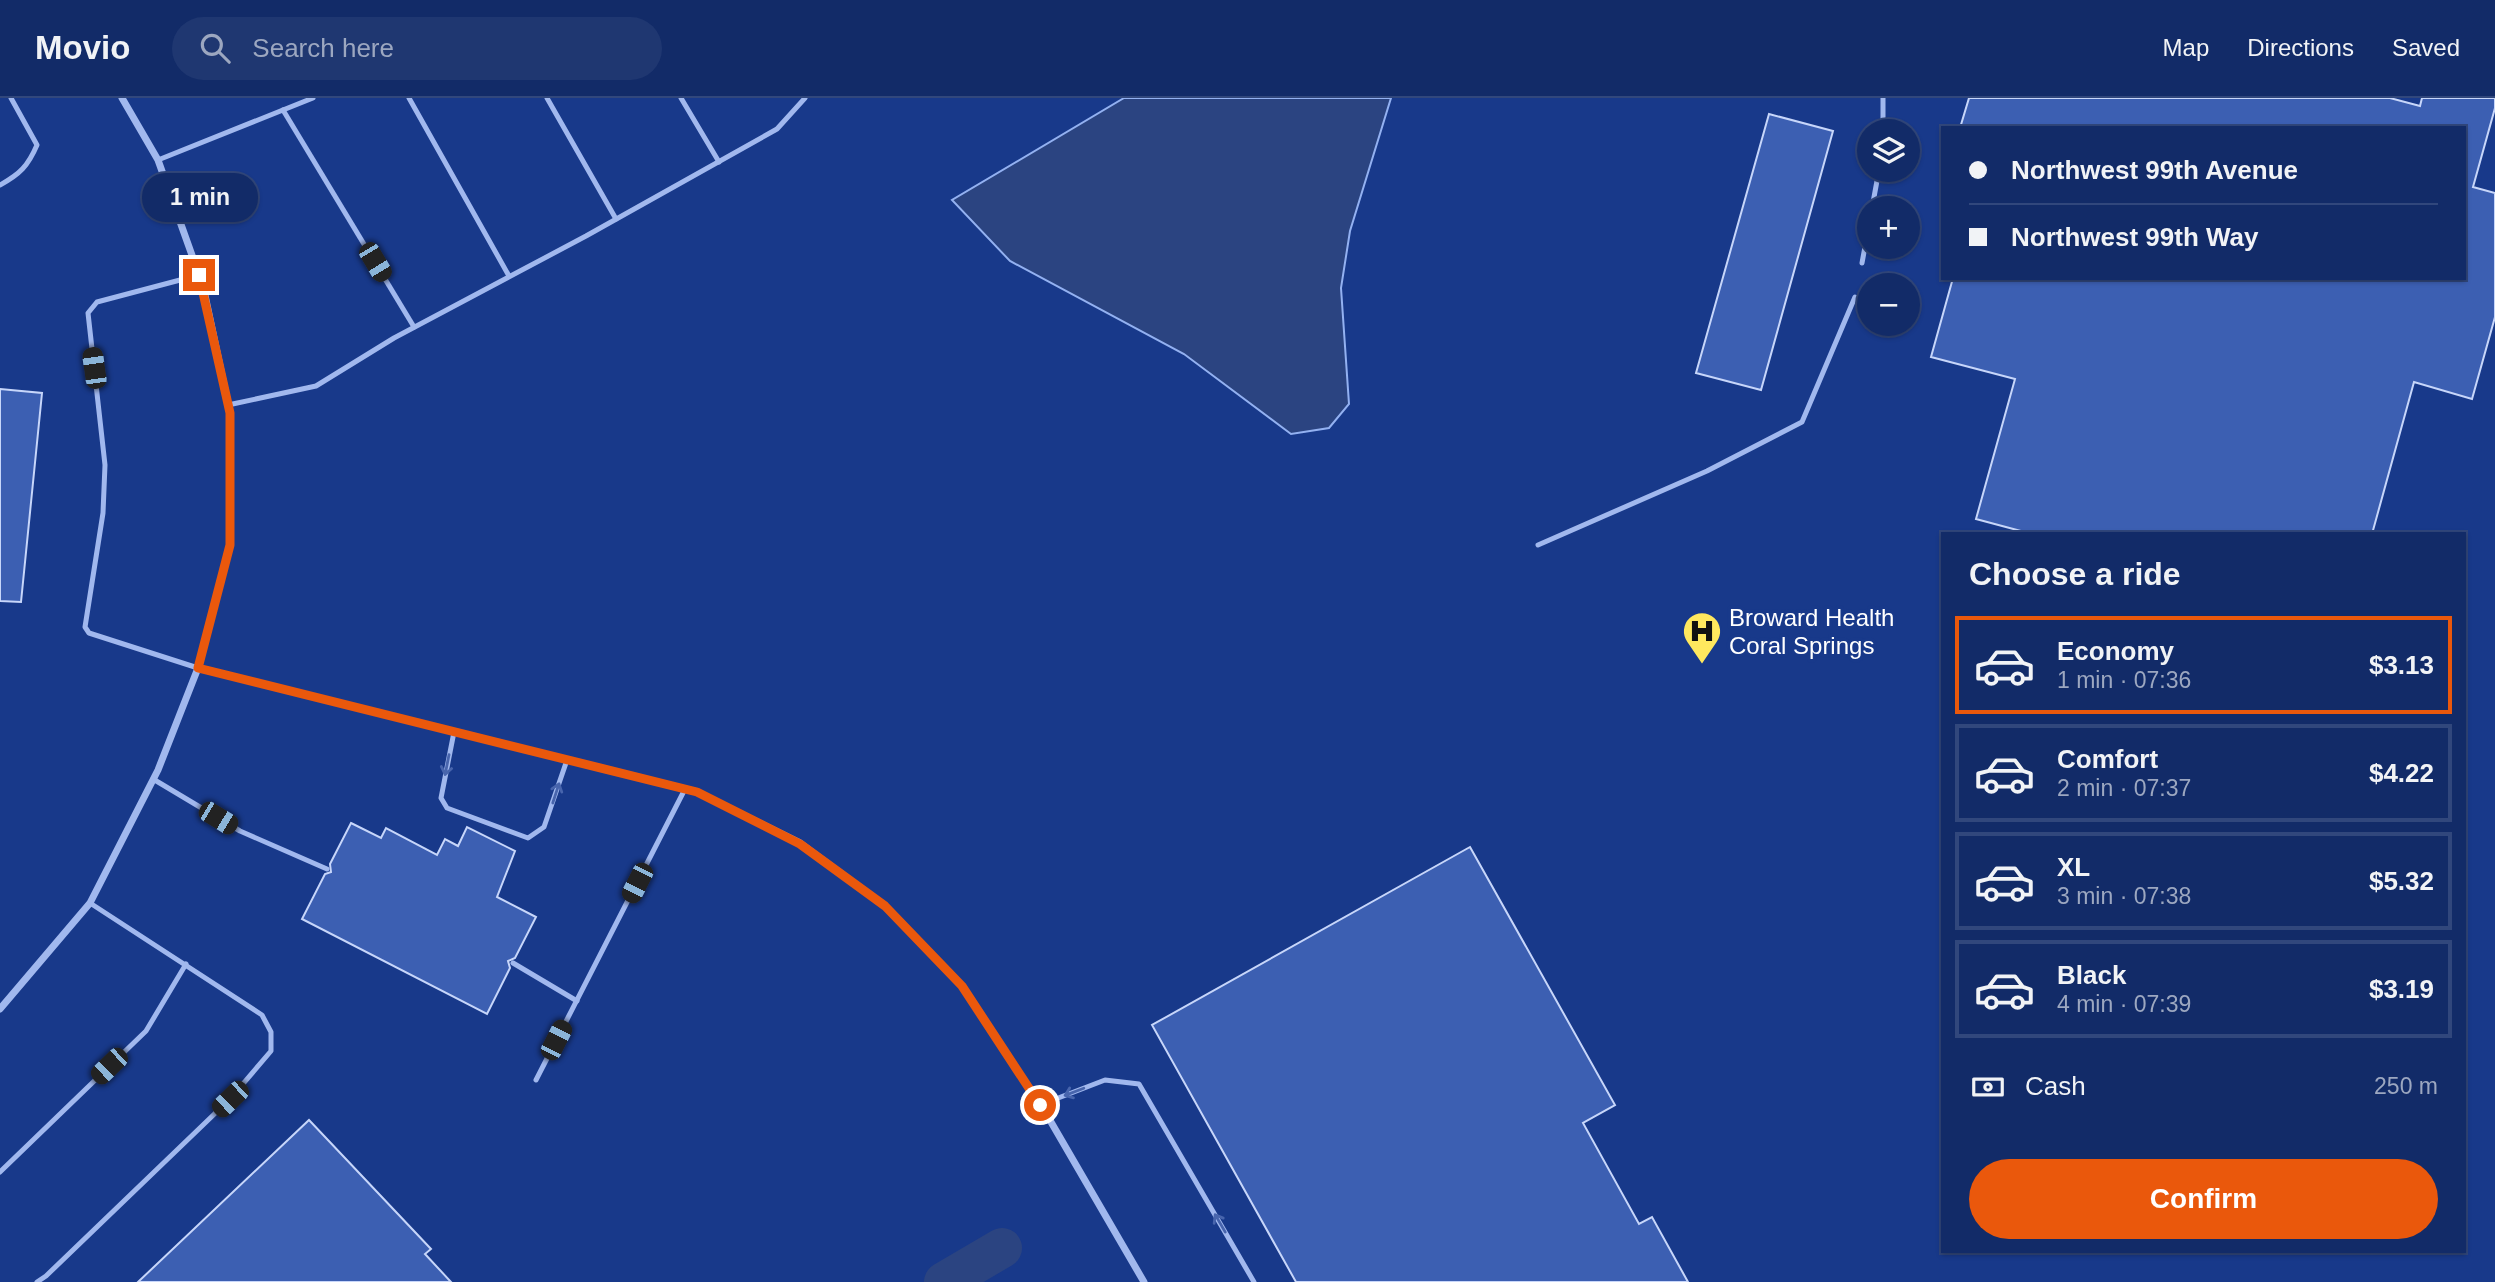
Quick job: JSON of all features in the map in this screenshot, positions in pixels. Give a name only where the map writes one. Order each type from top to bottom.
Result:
[{"type":"street","points":[[0,1009],[90,903],[153,779],[198,668],[230,545],[228,405],[199,275],[158,160],[122,98]]},
{"type":"street","points":[[198,668],[697,792],[800,844],[885,906],[962,986],[1040,1105],[1144,1282]]},
{"type":"lane","points":[[0,185],[20,174],[29,163],[37,145],[11,98]]},
{"type":"lane","points":[[158,160],[313,98]]},
{"type":"lane","points":[[409,98],[509,276]]},
{"type":"lane","points":[[547,98],[616,219]]},
{"type":"lane","points":[[681,98],[719,162]]},
{"type":"lane","points":[[228,405],[316,386],[414,327],[778,129],[805,98]]},
{"type":"lane","points":[[1883,98],[1883,119]]},
{"type":"lane","points":[[284,110],[414,327]]},
{"type":"lane","points":[[1862,263],[1863,259]]},
{"type":"lane","points":[[198,668],[89,633],[85,627],[103,513],[105,465],[88,313],[97,302],[199,275]]},
{"type":"lane","points":[[1538,545],[1707,471],[1802,422],[1855,297]]},
{"type":"lane","points":[[454,732],[441,797],[447,808],[528,838],[544,827],[567,760]]},
{"type":"lane","points":[[153,779],[240,831],[327,869]]},
{"type":"lane","points":[[536,1080],[685,789]]},
{"type":"lane","points":[[37,1282],[56,1267],[230,1099],[271,1051],[271,1032],[262,1015],[90,903]]},
{"type":"lane","points":[[513,963],[577,1000]]},
{"type":"lane","points":[[0,1172],[146,1031],[186,964]]},
{"type":"lane","points":[[1040,1105],[1105,1080],[1139,1084],[1254,1282]]},
{"type":"water","points":[[1124,98],[1391,98],[1350,231],[1341,288],[1349,404],[1329,428],[1291,434],[1184,354],[1010,261],[952,200]]},
{"type":"building","points":[[1969,98],[2390,98],[2420,106],[2422,98],[2495,98],[2495,108],[2473,187],[2495,193],[2495,317],[2472,399],[2414,382],[2373,532],[2025,532],[1976,519],[2015,379],[1931,357],[1952,280],[2466,280],[2466,126],[1961,126]]},
{"type":"building","points":[[1769,114],[1833,131],[1761,390],[1696,373]]},
{"type":"building","points":[[0,389],[42,393],[21,602],[0,601]]},
{"type":"building","points":[[351,823],[381,838],[386,828],[437,855],[445,839],[458,846],[467,827],[515,851],[497,897],[536,917],[515,958],[508,961],[510,968],[487,1014],[302,919],[325,874],[331,872],[330,864]]},
{"type":"building","points":[[1470,847],[1615,1105],[1583,1123],[1639,1224],[1652,1217],[1688,1282],[1296,1282],[1152,1025]]},
{"type":"building","points":[[309,1120],[431,1249],[425,1254],[451,1282],[138,1282]]},
{"type":"waterway","points":[[944,1282],[1002,1248]]},
{"type":"place","name":"Broward Health Coral Springs","points":[[1702,665]]},
{"type":"route","points":[[199,275],[230,413],[230,545],[198,668],[697,792],[800,844],[885,906],[962,986],[1040,1105]]}]
